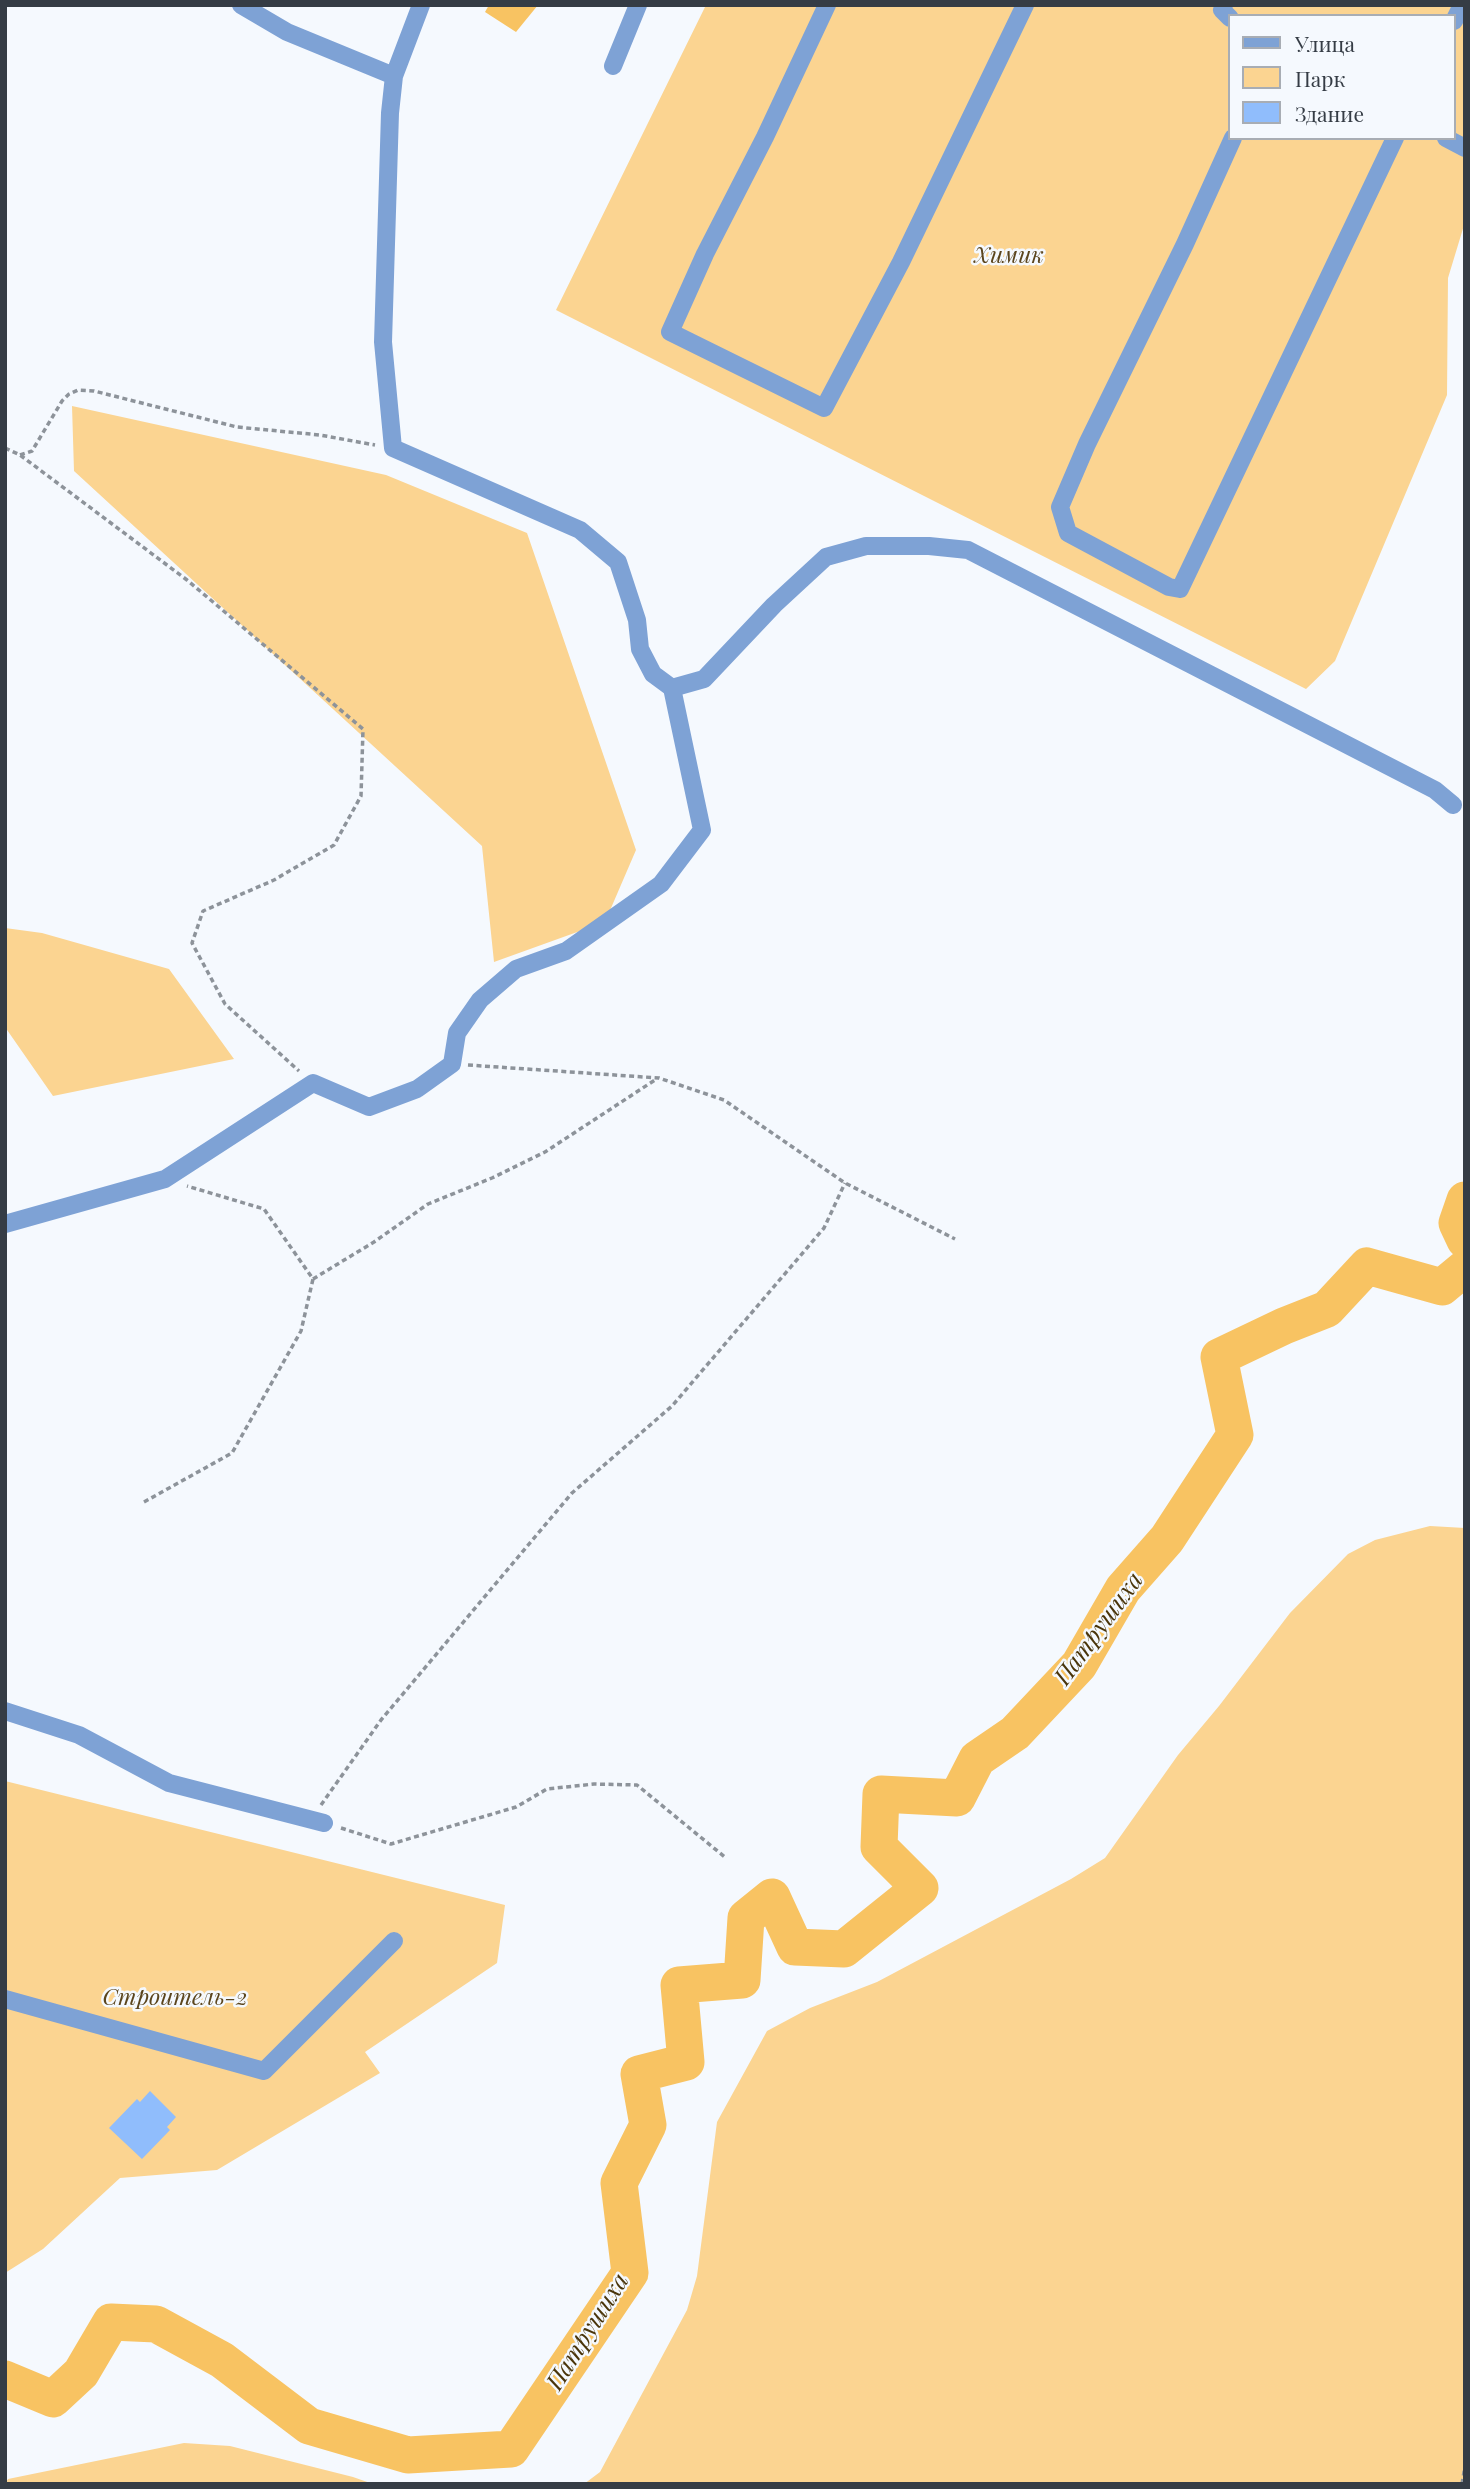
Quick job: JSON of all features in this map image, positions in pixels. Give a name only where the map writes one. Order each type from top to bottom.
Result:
[{"type":"street","points":[[242,5],[287,32],[394,76]]},
{"type":"street","points":[[5,1224],[165,1180],[313,1083],[369,1107],[417,1089],[452,1064],[457,1033],[480,1000],[516,970],[566,951],[661,884],[702,830],[671,688],[653,674],[640,649],[637,620],[618,562],[580,530],[393,448],[383,342],[390,113],[394,76],[421,5]]},
{"type":"street","points":[[613,66],[638,5]]},
{"type":"street","points":[[827,5],[670,331],[824,408],[901,262],[1025,5]]},
{"type":"street","points":[[1232,140],[1060,506],[1068,533],[1168,587],[1180,589],[1394,140]]},
{"type":"street","points":[[671,688],[704,679],[774,605],[826,557],[866,545],[968,550],[1435,790],[1453,805]]},
{"type":"street","points":[[5,1711],[79,1735],[169,1783],[318,1821]]},
{"type":"street","points":[[5,1999],[264,2071],[394,1941]]},
{"type":"path","points":[[20,455],[32,451],[62,401],[78,390],[94,391],[237,428],[320,435],[393,448]]},
{"type":"path","points":[[5,448],[20,455],[187,580],[363,729],[361,796],[334,845],[274,880],[203,911],[192,943],[225,1004],[313,1083]]},
{"type":"path","points":[[452,1064],[659,1078],[724,1100],[845,1183],[955,1239]]},
{"type":"path","points":[[144,1502],[232,1453],[301,1331],[313,1279],[374,1242],[428,1204],[492,1178],[545,1152],[659,1078]]},
{"type":"path","points":[[165,1180],[264,1209],[313,1279]]},
{"type":"path","points":[[726,1858],[637,1785],[594,1784],[547,1789],[516,1807],[391,1844],[318,1821],[381,1720],[572,1493],[672,1406],[824,1228],[845,1183]]},
{"type":"path","points":[[1462,2484],[1465,2466]]},
{"type":"green space","name":"Химик","points":[[706,5],[1465,5],[1465,222],[1448,278],[1447,395],[1335,661],[1306,689],[556,310]]},
{"type":"green space","points":[[72,406],[386,475],[527,533],[636,850],[605,922],[494,962],[482,846],[74,471]]},
{"type":"green space","points":[[5,928],[42,933],[169,969],[234,1059],[53,1096],[5,1027]]},
{"type":"green space","points":[[1430,1526],[1465,1528],[1465,2484],[584,2484],[600,2472],[687,2310],[697,2276],[717,2122],[767,2031],[810,2008],[877,1982],[1071,1879],[1105,1858],[1178,1755],[1290,1613],[1348,1554],[1375,1540]]},
{"type":"green space","name":"Строитель-2","points":[[5,1781],[505,1905],[497,1963],[365,2052],[380,2073],[217,2170],[120,2178],[43,2249],[5,2273]]},
{"type":"green space","points":[[184,2443],[230,2446],[373,2484],[5,2484],[8,2479]]},
{"type":"shaded area","points":[[489,5],[538,5],[516,32],[485,12]]},
{"type":"building","points":[[150,2091],[176,2117],[167,2127],[170,2130],[142,2159],[109,2128],[137,2099],[140,2102]]},
{"type":"waterway","name":"Патрушиха","points":[[1465,1200],[1457,1223],[1465,1240]]},
{"type":"waterway","name":"Патрушиха","points":[[5,2379],[53,2399],[81,2373],[111,2322],[156,2324],[222,2360],[309,2426],[408,2455],[511,2449],[630,2273],[619,2183],[648,2125],[639,2074],[686,2062],[679,1985],[742,1980],[746,1918],[772,1897],[795,1947],[844,1949],[920,1888],[879,1847],[881,1794],[957,1798],[977,1759],[1015,1733],[1079,1665],[1123,1589],[1167,1539],[1235,1435],[1219,1357],[1327,1309],[1367,1266],[1442,1287],[1465,1268]]}]
